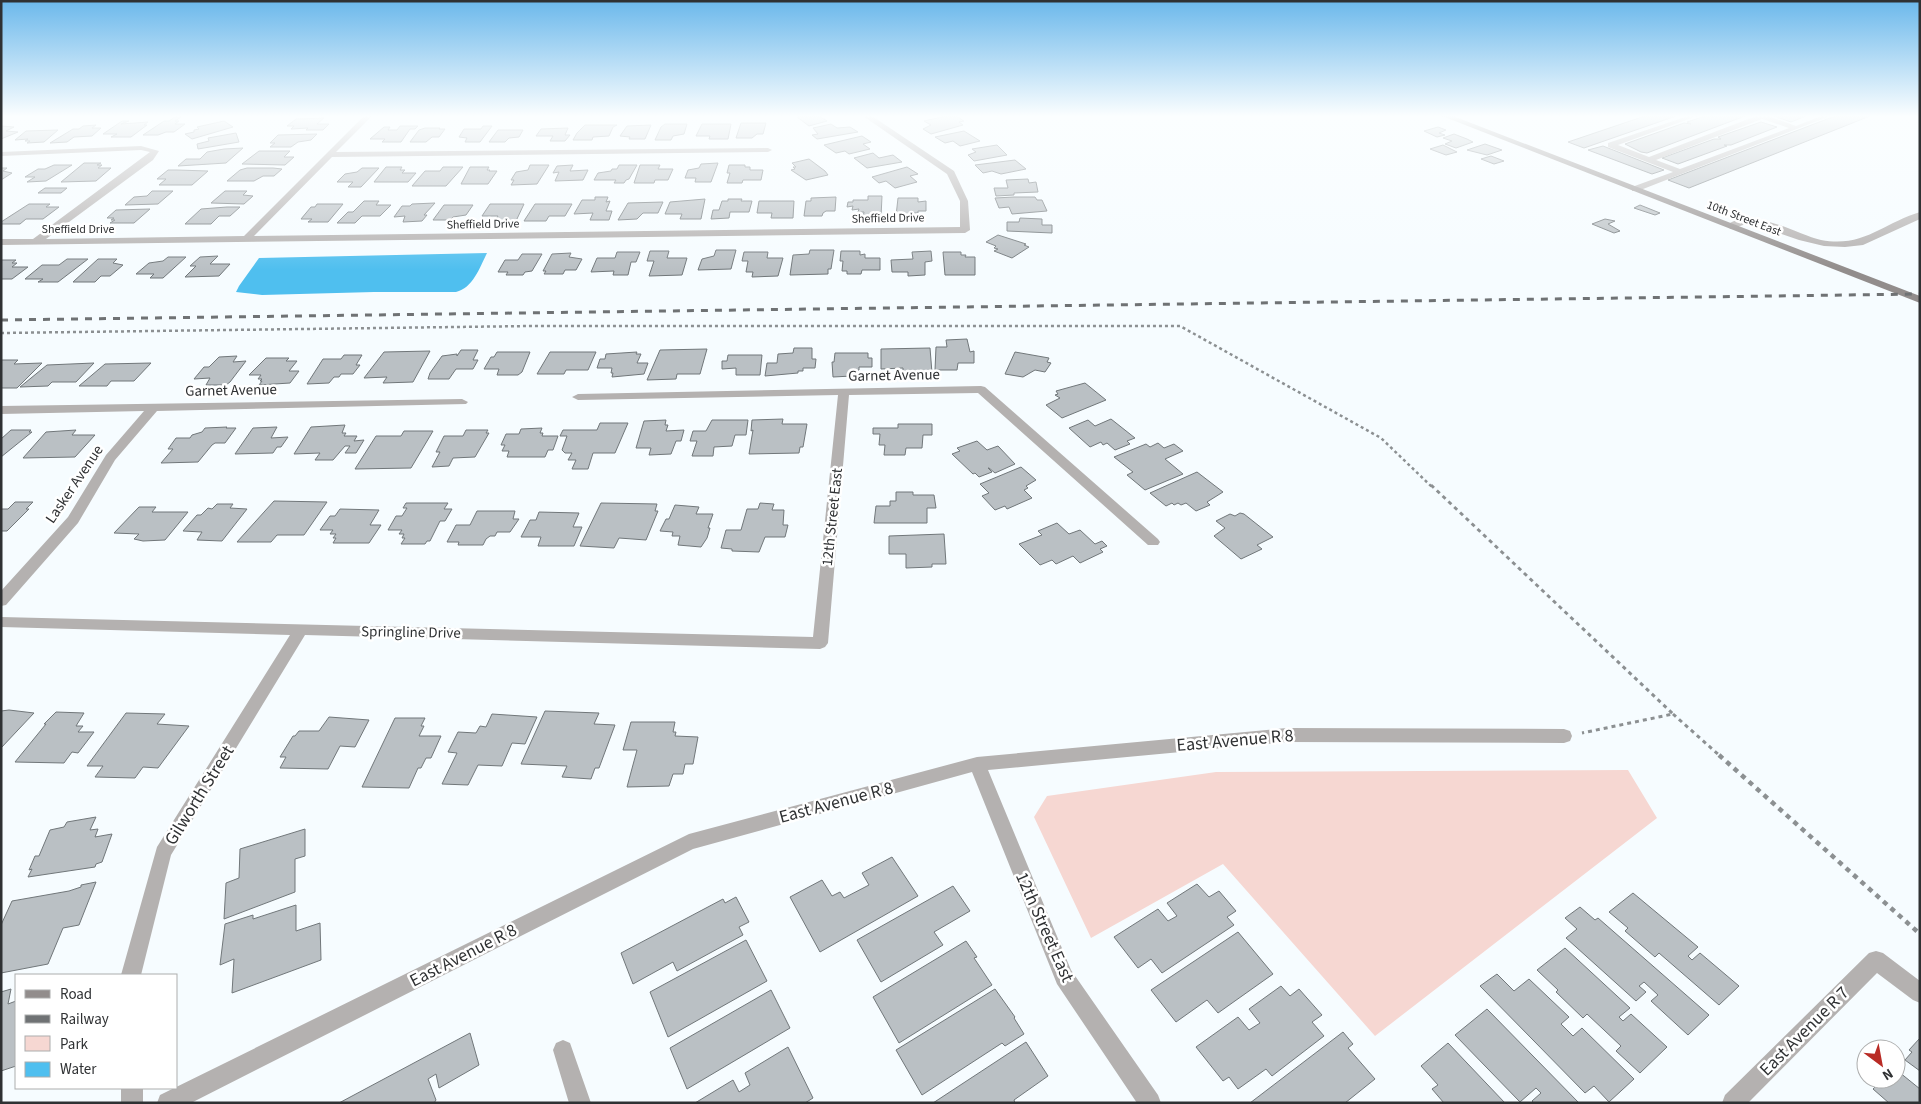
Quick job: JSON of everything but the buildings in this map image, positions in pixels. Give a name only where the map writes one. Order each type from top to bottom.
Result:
[{"type":"main road","name":"10th Street East","points":[[1579,168],[1920,300]]},
{"type":"street","points":[[35,242],[137,168]]},
{"type":"street","points":[[244,240],[316,168]]},
{"type":"street","name":"Sheffield Drive","points":[[1,242],[965,230],[964,201],[950,173],[942,168]]},
{"type":"street","points":[[1731,226],[1748,220],[1759,222],[1802,238],[1824,243],[1845,244],[1860,243],[1920,215]]},
{"type":"street","name":"Garnet Avenue","points":[[578,397],[981,389],[1153,542]]},
{"type":"street","name":"12th Street East","points":[[820,642],[844,392]]},
{"type":"street","name":"Garnet Avenue","points":[[1,410],[462,402]]},
{"type":"street","name":"Lasker Avenue","points":[[1,601],[73,520],[110,458],[153,408]]},
{"type":"street","name":"Springline Drive","points":[[1,622],[820,642]]},
{"type":"street","name":"Gilworth Street","points":[[131,974],[163,853],[301,629]]},
{"type":"street","name":"East Avenue R 8","points":[[168,1103],[689,842],[977,764],[1287,734],[1564,736]]},
{"type":"street","name":"12th Street East","points":[[977,764],[1064,977],[1150,1103]]},
{"type":"street","name":"East Avenue R 7","points":[[1733,1103],[1876,960],[1920,993]]},
{"type":"street","points":[[563,1050],[580,1103]]},
{"type":"street","points":[[132,1089],[132,1103]]},
{"type":"lane","points":[[1668,168],[1680,172]]},
{"type":"lane","points":[[1635,189],[1692,168]]},
{"type":"path","points":[[1,333],[531,326],[1180,326],[1381,438],[1673,714],[1920,934]]},
{"type":"path","points":[[1564,736],[1673,714]]},
{"type":"green space","points":[[1628,770],[1657,818],[1375,1036],[1223,864],[1091,938],[1034,817],[1047,796],[1216,772]]},
{"type":"water","points":[[487,253],[471,282],[462,290],[456,292],[262,295],[236,292],[259,258]]},
{"type":"railway","points":[[1,320],[1920,294]]}]
